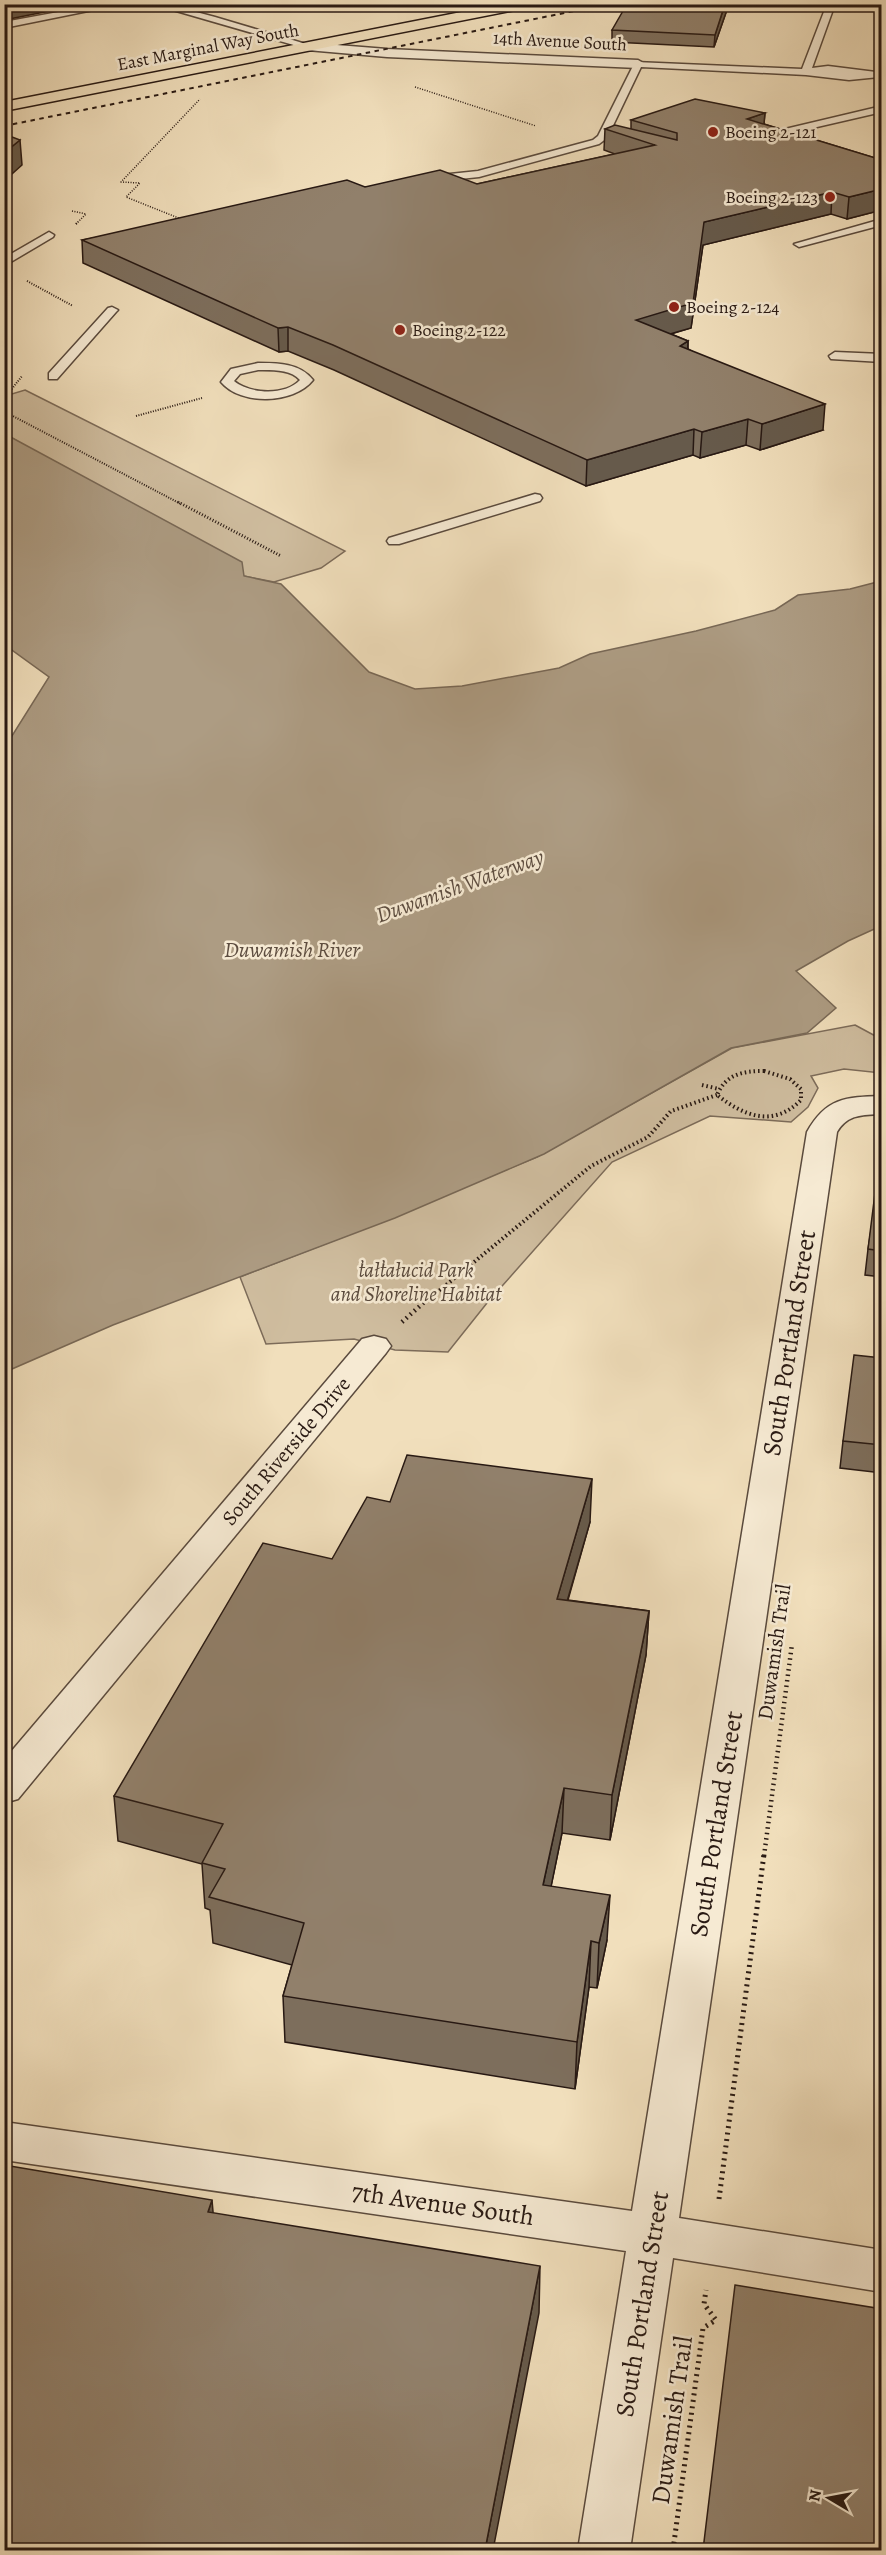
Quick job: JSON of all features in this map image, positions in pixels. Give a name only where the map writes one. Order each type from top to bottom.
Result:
[{"type":"main road","name":"East Marginal Way South","points":[[4,106],[525,4]]},
{"type":"street","name":"14th Avenue South","points":[[312,47],[638,64]]},
{"type":"street","name":"South Portland Street","points":[[604,2550],[822,1132],[829,1117],[863,1106]]},
{"type":"street","name":"South Riverside Drive","points":[[4,1788],[374,1346]]},
{"type":"street","name":"7th Avenue South","points":[[4,2141],[653,2235],[882,2271]]},
{"type":"lane","points":[[4,26],[119,4]]},
{"type":"lane","points":[[156,4],[312,47]]},
{"type":"lane","points":[[806,72],[831,4]]},
{"type":"lane","points":[[254,20],[295,34],[312,47]]},
{"type":"lane","points":[[431,180],[479,174],[592,144],[602,138],[638,64]]},
{"type":"lane","name":"14th Avenue South","points":[[638,64],[739,65],[826,76],[879,75]]},
{"type":"lane","points":[[814,151],[791,144],[782,138],[788,131],[882,109]]},
{"type":"lane","points":[[602,138],[614,141]]},
{"type":"lane","points":[[799,244],[882,222]]},
{"type":"lane","points":[[4,263],[49,235]]},
{"type":"lane","points":[[53,376],[112,310]]},
{"type":"lane","points":[[835,356],[882,358]]},
{"type":"lane","points":[[254,368],[291,369],[306,376],[307,380],[298,388],[276,394],[249,393],[236,389],[227,382],[228,378],[234,373],[254,368]]},
{"type":"lane","points":[[394,541],[535,498]]},
{"type":"path","points":[[414,87],[540,127]]},
{"type":"path","points":[[185,220],[126,197],[140,183],[121,182],[200,99]]},
{"type":"path","points":[[70,230],[86,214],[72,211]]},
{"type":"path","points":[[22,278],[80,310]]},
{"type":"path","points":[[4,399],[23,375]]},
{"type":"path","points":[[136,416],[236,389]]},
{"type":"path","points":[[4,408],[9,414],[281,556]]},
{"type":"path","points":[[764,1071],[776,1073],[796,1083],[802,1090],[802,1098],[798,1106],[789,1111],[762,1116],[735,1110],[717,1095],[722,1082],[739,1073],[764,1071]]},
{"type":"path","points":[[702,1085],[719,1089]]},
{"type":"path","points":[[374,1346],[477,1257],[591,1166],[648,1137],[671,1111],[717,1095]]},
{"type":"path","name":"Duwamish Trail","points":[[721,2185],[792,1641]]},
{"type":"path","name":"Duwamish Trail","points":[[673,2550],[703,2328],[716,2320],[704,2304]]},
{"type":"green space","points":[[25,390],[345,551],[321,568],[274,582],[244,576],[5,434],[5,396]]},
{"type":"green space","name":"t̓ałt̓ałucid Park and Shoreline Habitat","points":[[855,1025],[881,1039],[881,1073],[844,1069],[811,1076],[818,1088],[808,1107],[791,1122],[710,1116],[612,1162],[487,1303],[448,1352],[395,1350],[354,1339],[266,1344],[240,1277],[537,1157],[732,1048]]},
{"type":"water","name":"Duwamish River","points":[[5,434],[242,562],[244,576],[281,584],[369,672],[415,689],[462,686],[559,668],[590,654],[696,631],[775,610],[798,595],[850,589],[881,581],[881,926],[848,941],[796,971],[836,1008],[807,1033],[731,1048],[544,1154],[395,1218],[113,1325],[5,1372],[5,747],[49,677],[5,645]]},
{"type":"building","points":[[627,4],[725,4],[715,35],[612,30]]},
{"type":"building","name":"Boeing 2-122","points":[[695,99],[765,113],[747,119],[882,160],[882,189],[849,197],[832,192],[704,222],[693,303],[636,320],[688,341],[680,346],[825,404],[762,424],[748,419],[702,432],[694,429],[587,460],[333,345],[288,327],[278,328],[82,240],[347,180],[365,187],[440,170],[477,184],[655,145],[605,129],[615,125],[677,140],[677,133],[631,120]]},
{"type":"building","points":[[4,134],[20,140],[4,153]]},
{"type":"building","points":[[879,1161],[882,1161],[882,1251],[868,1249]]},
{"type":"building","points":[[854,1355],[882,1358],[882,1445],[843,1441]]},
{"type":"building","points":[[407,1455],[592,1479],[557,1599],[649,1611],[612,1795],[564,1788],[543,1885],[610,1895],[599,1943],[591,1941],[577,2042],[283,1996],[304,1923],[209,1897],[225,1869],[202,1863],[223,1824],[114,1796],[263,1543],[332,1559],[367,1497],[390,1502]]},
{"type":"building","points":[[4,2165],[212,2200],[208,2212],[540,2266],[485,2550],[4,2550]]},
{"type":"building","points":[[735,2285],[882,2309],[882,2550],[703,2550]]},
{"type":"railway","points":[[4,126],[609,4]]},
{"type":"place","name":"Boeing 2-121","points":[[713,132]]},
{"type":"place","name":"Boeing 2-123","points":[[830,197]]},
{"type":"place","name":"Boeing 2-124","points":[[674,307]]},
{"type":"place","name":"Boeing 2-122","points":[[400,330]]},
{"type":"water label","name":"Duwamish Waterway","points":[[460,886]]}]
